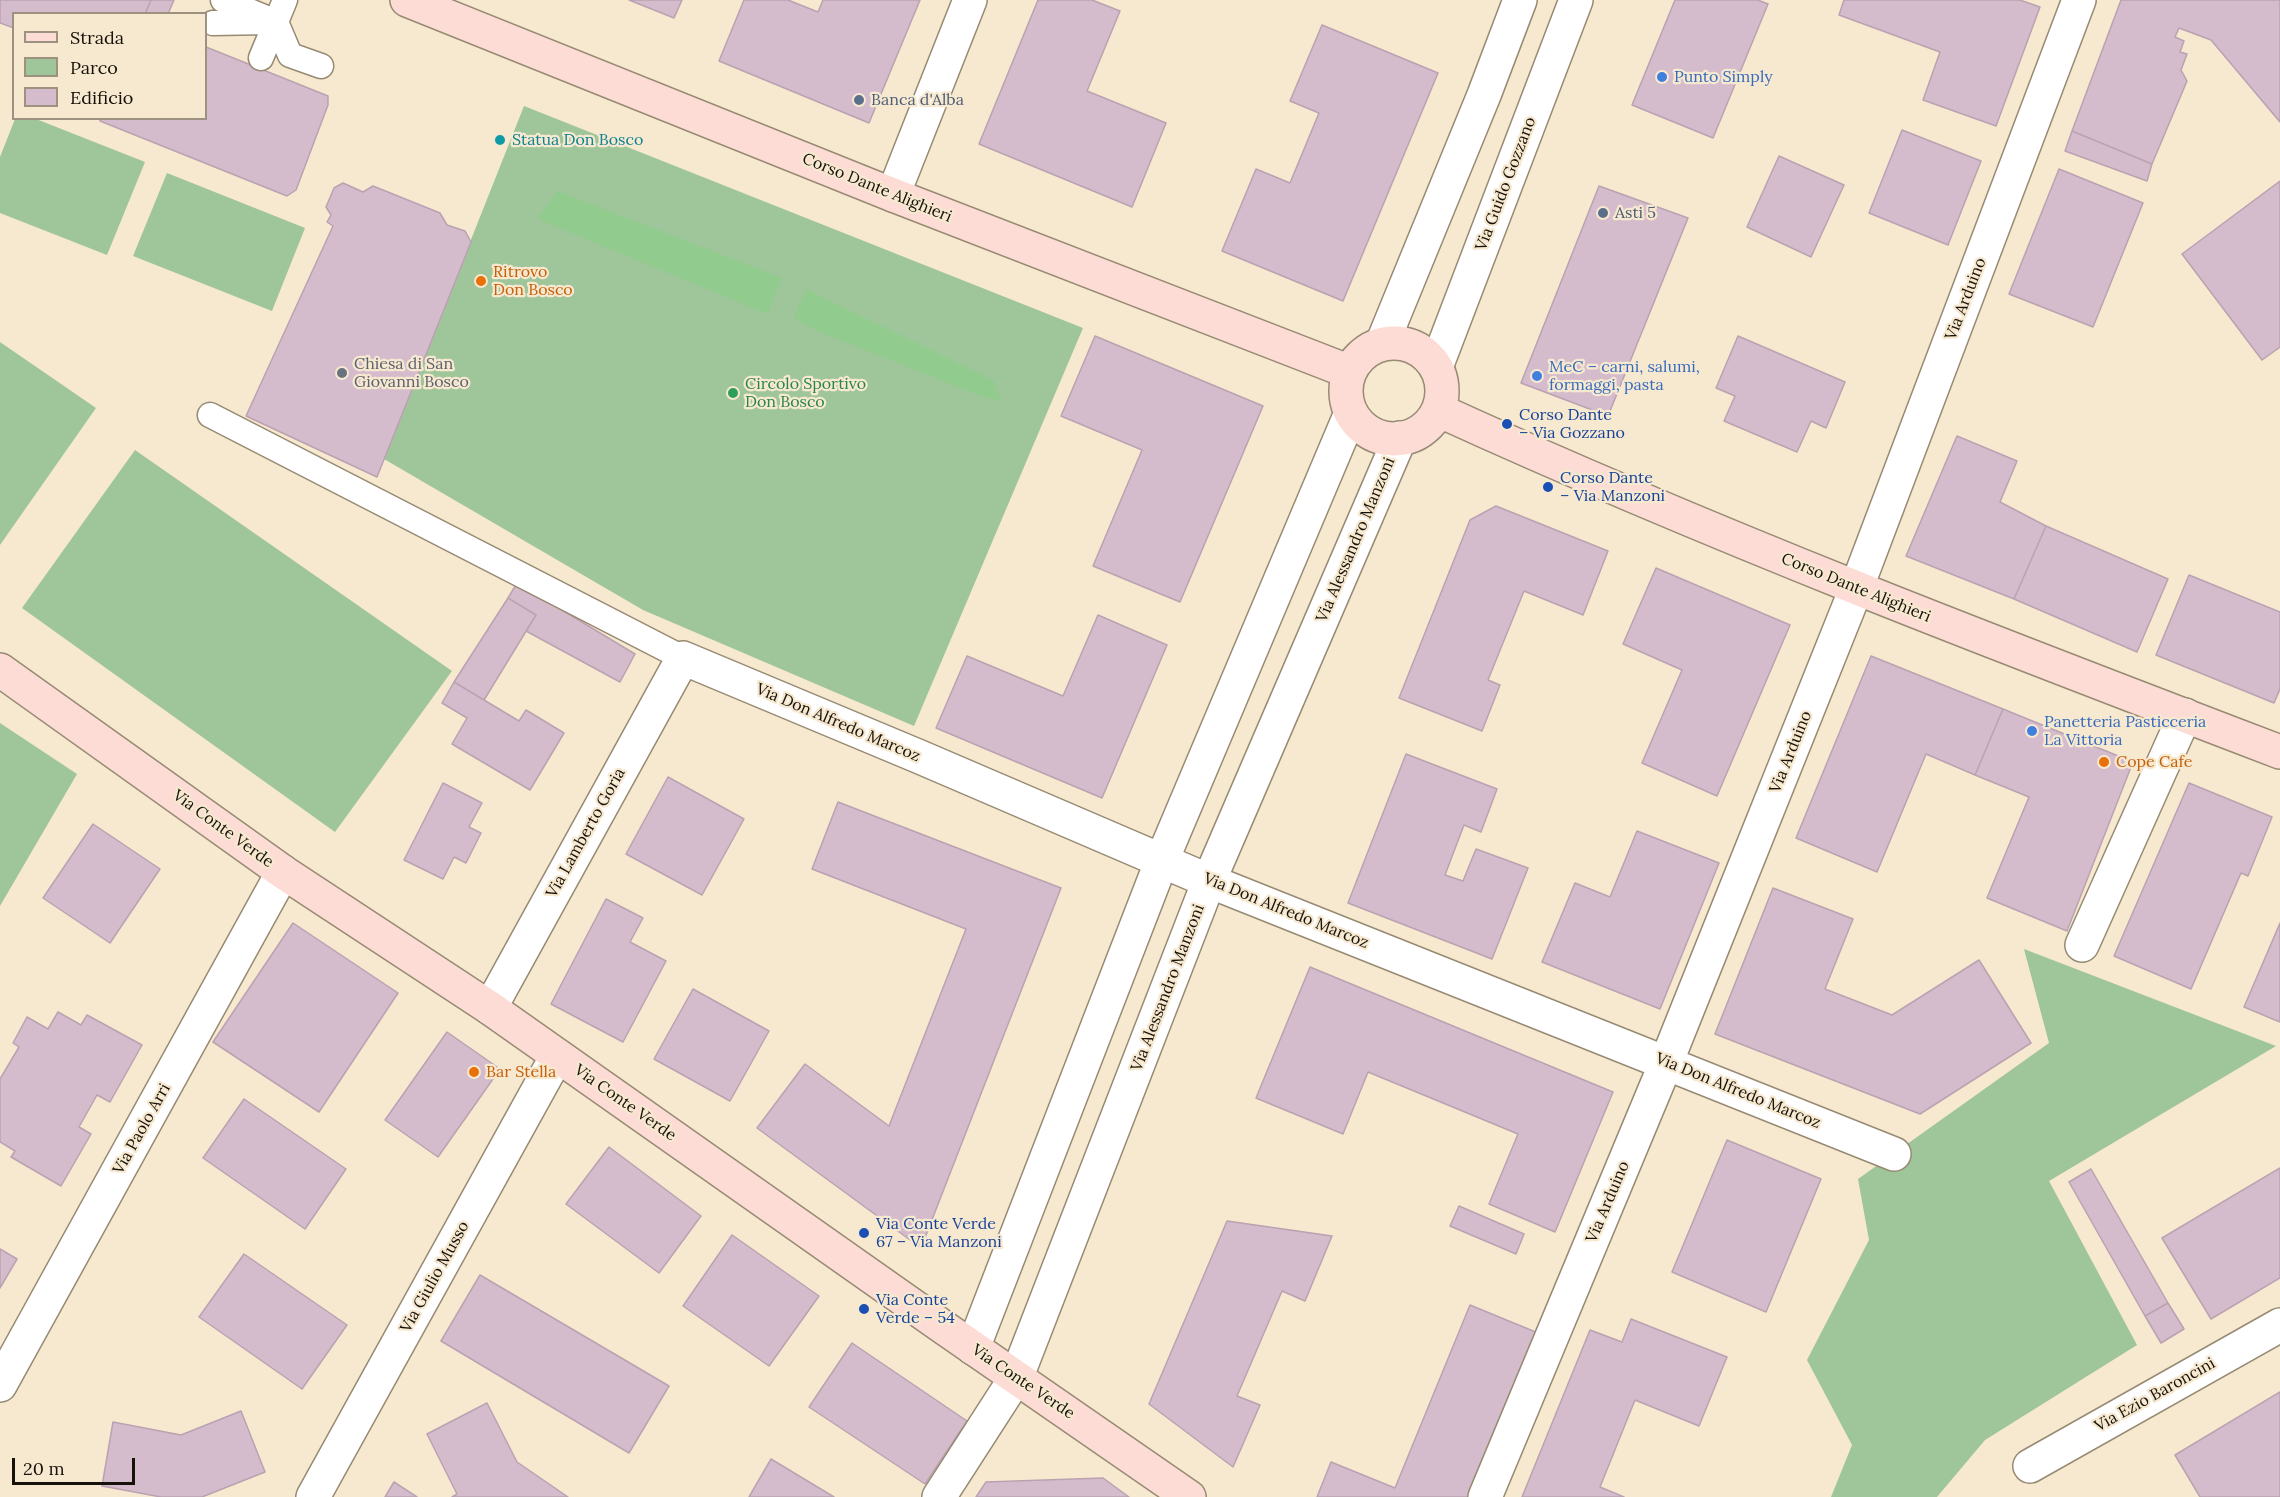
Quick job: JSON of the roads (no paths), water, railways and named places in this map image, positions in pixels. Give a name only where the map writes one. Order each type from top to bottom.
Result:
[{"type":"street","name":"Corso Dante Alighieri","points":[[407,0],[893,195],[1350,372]]},
{"type":"street","points":[[893,195],[970,0]]},
{"type":"street","points":[[1382,344],[1520,0]]},
{"type":"street","name":"Via Guido Gozzano","points":[[1436,367],[1576,0]]},
{"type":"street","name":"Via Arduino","points":[[1485,1497],[1666,1063],[1856,589],[2079,0]]},
{"type":"street","points":[[1398,343],[1413,347],[1426,355],[1436,367],[1441,381],[1438,410],[1428,424],[1416,433],[1400,438],[1386,438],[1371,433],[1360,425],[1351,412],[1346,385],[1350,372],[1358,359],[1368,350],[1382,344],[1398,343]]},
{"type":"street","name":"Corso Dante Alighieri","points":[[1438,410],[1559,465],[1856,589],[2280,752]]},
{"type":"street","points":[[973,1348],[1162,860],[1351,412]]},
{"type":"street","name":"Via Alessandro Manzoni","points":[[939,1497],[1017,1376],[1209,881],[1400,438]]},
{"type":"street","name":"Via Don Alfredo Marcoz","points":[[683,658],[1209,881],[1894,1154]]},
{"type":"street","name":"Via Lamberto Goria","points":[[490,1008],[683,658]]},
{"type":"street","name":"Via Conte Verde","points":[[0,670],[284,872],[490,1008],[1189,1497]]},
{"type":"street","points":[[2082,945],[2185,716]]},
{"type":"street","name":"Via Paolo Arri","points":[[0,1385],[284,872]]},
{"type":"street","name":"Via Giulio Musso","points":[[314,1497],[557,1056]]},
{"type":"street","name":"Via Ezio Baroncini","points":[[2030,1466],[2280,1325]]},
{"type":"lane","points":[[223,0],[280,11]]},
{"type":"lane","points":[[213,23],[280,11]]},
{"type":"lane","points":[[261,58],[280,11]]},
{"type":"lane","points":[[280,11],[290,55],[321,66]]},
{"type":"lane","points":[[210,415],[683,658]]},
{"type":"place","name":"Punto Simply","points":[[1662,77]]},
{"type":"place","name":"Banca d'Alba","points":[[859,100]]},
{"type":"place","name":"Statua Don Bosco","points":[[500,140]]},
{"type":"place","name":"Asti 5","points":[[1603,213]]},
{"type":"place","name":"Ritrovo Don Bosco","points":[[481,281]]},
{"type":"place","name":"Chiesa di San Giovanni Bosco","points":[[342,373]]},
{"type":"place","name":"MeC – carni, salumi, formaggi, pasta","points":[[1537,376]]},
{"type":"place","name":"Circolo Sportivo Don Bosco","points":[[733,393]]},
{"type":"place","name":"Corso Dante – Via Gozzano","points":[[1507,424]]},
{"type":"place","name":"Corso Dante – Via Manzoni","points":[[1548,487]]},
{"type":"place","name":"Panetteria Pasticceria La Vittoria","points":[[2032,731]]},
{"type":"place","name":"Cope Cafe","points":[[2104,762]]},
{"type":"place","name":"Bar Stella","points":[[474,1072]]},
{"type":"place","name":"Via Conte Verde 67 – Via Manzoni","points":[[864,1233]]},
{"type":"place","name":"Via Conte Verde – 54","points":[[864,1309]]}]
